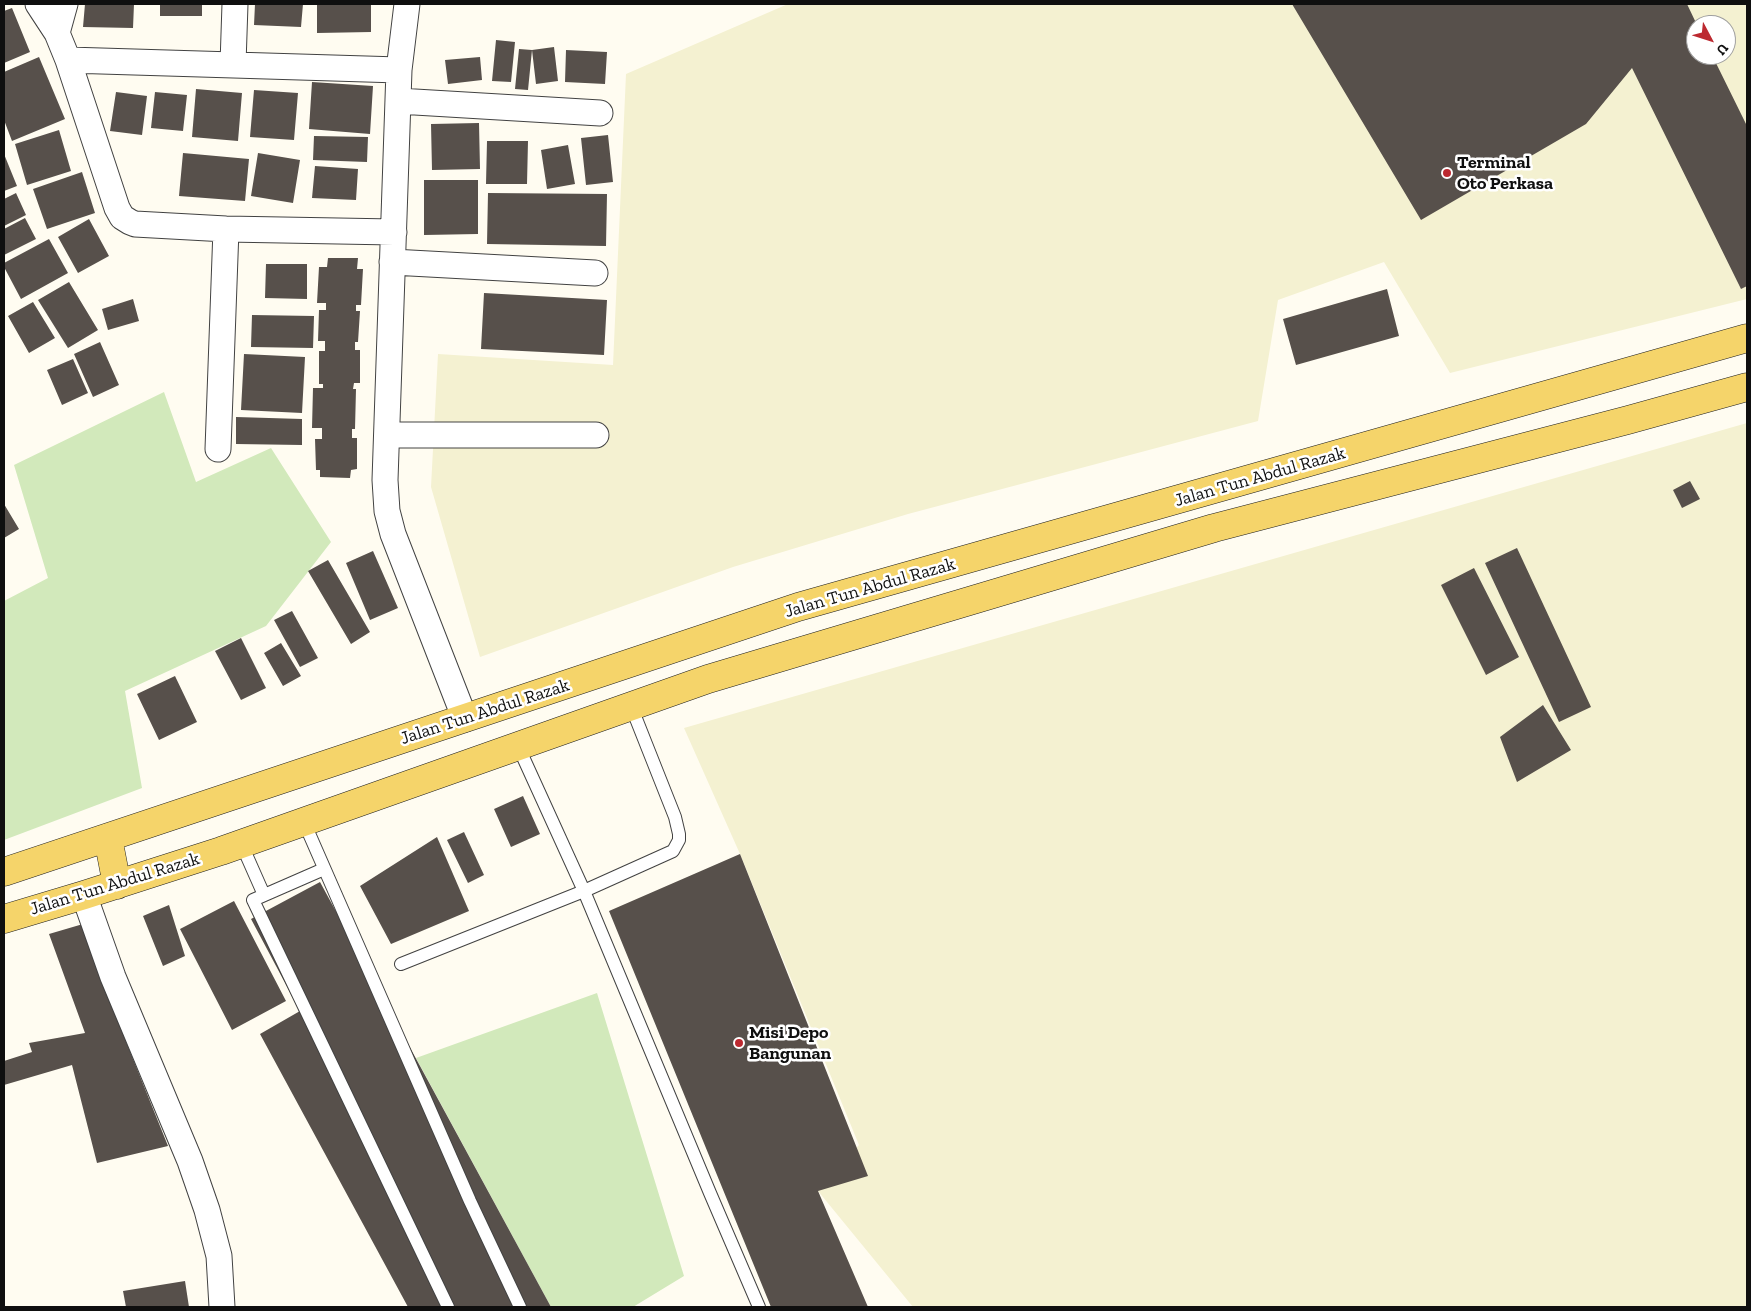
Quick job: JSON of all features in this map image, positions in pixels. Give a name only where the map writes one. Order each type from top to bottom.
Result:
[{"type":"main road","name":"Jalan Tun Abdul Razak","points":[[4,872],[798,607],[1747,338]]},
{"type":"main road","name":"Jalan Tun Abdul Razak","points":[[4,919],[117,885],[304,822],[708,679],[1214,528],[1628,420],[1747,386]]},
{"type":"main road","points":[[848,594],[858,634]]},
{"type":"main road","points":[[108,838],[117,885]]},
{"type":"street","points":[[38,4],[57,33],[68,60],[117,208],[122,217],[134,224],[226,229],[394,232]]},
{"type":"street","points":[[57,33],[65,4]]},
{"type":"street","points":[[233,64],[236,4]]},
{"type":"street","points":[[408,4],[399,70],[385,480],[387,511],[392,534],[465,719]]},
{"type":"street","points":[[68,60],[399,70]]},
{"type":"street","points":[[398,102],[600,113]]},
{"type":"street","points":[[218,449],[226,229]]},
{"type":"street","points":[[392,262],[595,273]]},
{"type":"street","points":[[387,435],[596,435]]},
{"type":"street","points":[[84,895],[112,977],[190,1160],[207,1210],[219,1256],[222,1307]]},
{"type":"lane","points":[[401,964],[584,891],[668,854],[677,847],[679,834],[675,818],[630,706]]},
{"type":"lane","points":[[518,746],[584,891],[759,1307]]},
{"type":"lane","points":[[304,822],[470,1201],[520,1307]]},
{"type":"lane","points":[[242,843],[264,895]]},
{"type":"lane","points":[[324,869],[253,900],[448,1307]]},
{"type":"shaded area","points":[[788,4],[1747,4],[1747,299],[1450,373],[1384,262],[1278,300],[1258,421],[908,514],[733,567],[480,657],[431,487],[438,354],[613,365],[626,74]]},
{"type":"shaded area","points":[[1747,423],[1747,1307],[913,1307],[818,1191],[859,1145],[740,854],[684,728]]},
{"type":"green space","points":[[164,392],[196,482],[271,448],[331,542],[266,626],[125,691],[142,788],[4,840],[4,601],[48,578],[14,465]]},
{"type":"green space","points":[[597,993],[684,1276],[633,1307],[551,1307],[416,1058]]},
{"type":"building","points":[[85,4],[134,4],[133,28],[83,27]]},
{"type":"building","points":[[160,4],[202,4],[202,16],[160,16]]},
{"type":"building","points":[[255,4],[303,4],[301,27],[254,25]]},
{"type":"building","points":[[317,4],[371,4],[371,32],[317,33]]},
{"type":"building","name":"Terminal Oto Perkasa","points":[[1292,4],[1687,4],[1692,15],[1686,15],[1686,65],[1717,65],[1747,126],[1747,286],[1741,289],[1632,68],[1586,124],[1421,220]]},
{"type":"building","points":[[12,8],[30,52],[4,63],[4,11]]},
{"type":"building","points":[[496,40],[515,42],[511,82],[492,81]]},
{"type":"building","points":[[554,47],[558,81],[536,84],[532,50]]},
{"type":"building","points":[[519,49],[532,50],[528,90],[515,89]]},
{"type":"building","points":[[566,50],[607,52],[605,84],[565,82]]},
{"type":"building","points":[[39,57],[65,119],[12,141],[4,120],[4,72]]},
{"type":"building","points":[[480,57],[482,80],[448,84],[445,60]]},
{"type":"building","points":[[312,82],[373,86],[370,134],[309,129]]},
{"type":"building","points":[[196,89],[242,93],[238,141],[192,137]]},
{"type":"building","points":[[254,90],[298,93],[294,140],[250,137]]},
{"type":"building","points":[[116,92],[147,96],[142,135],[110,131]]},
{"type":"building","points":[[155,92],[187,95],[183,131],[151,128]]},
{"type":"building","points":[[479,123],[480,169],[432,170],[431,124]]},
{"type":"building","points":[[59,130],[71,171],[27,185],[15,144]]},
{"type":"building","points":[[608,135],[613,182],[586,185],[581,138]]},
{"type":"building","points":[[314,136],[368,137],[367,162],[313,160]]},
{"type":"building","points":[[487,141],[528,141],[527,184],[486,184]]},
{"type":"building","points":[[568,145],[575,184],[547,189],[541,150]]},
{"type":"building","points":[[183,153],[249,159],[245,201],[179,196]]},
{"type":"building","points":[[258,153],[300,160],[293,203],[251,196]]},
{"type":"building","points":[[4,154],[17,186],[4,191]]},
{"type":"building","points":[[315,166],[358,169],[356,200],[312,198]]},
{"type":"building","points":[[82,172],[95,213],[47,229],[33,189]]},
{"type":"building","points":[[424,180],[478,180],[478,234],[424,235]]},
{"type":"building","points":[[16,193],[26,215],[4,226],[4,199]]},
{"type":"building","points":[[488,193],[607,194],[606,246],[487,244]]},
{"type":"building","points":[[25,218],[36,239],[4,255],[4,229]]},
{"type":"building","points":[[89,219],[109,256],[78,273],[58,237]]},
{"type":"building","points":[[49,239],[68,273],[21,299],[4,267],[4,263]]},
{"type":"building","points":[[328,258],[358,258],[357,269],[363,269],[361,305],[356,305],[356,311],[360,311],[358,342],[355,342],[355,350],[360,350],[360,383],[354,383],[353,389],[356,389],[355,429],[352,429],[352,438],[357,438],[357,469],[351,470],[350,478],[320,477],[320,470],[316,470],[315,439],[322,439],[322,428],[312,428],[313,388],[323,388],[323,384],[319,384],[319,351],[325,351],[325,341],[318,341],[319,310],[326,310],[326,303],[317,303],[319,267],[327,267]]},
{"type":"building","points":[[266,264],[307,264],[307,299],[265,298]]},
{"type":"building","points":[[69,282],[98,330],[68,348],[38,300]]},
{"type":"building","points":[[1387,289],[1399,336],[1296,365],[1283,319]]},
{"type":"building","points":[[484,293],[607,300],[604,355],[481,349]]},
{"type":"building","points":[[133,299],[139,321],[108,330],[102,309]]},
{"type":"building","points":[[33,302],[55,338],[29,353],[8,316]]},
{"type":"building","points":[[252,315],[314,316],[313,348],[251,347]]},
{"type":"building","points":[[100,342],[119,385],[93,397],[74,354]]},
{"type":"building","points":[[244,354],[305,357],[302,413],[241,410]]},
{"type":"building","points":[[73,359],[88,393],[62,405],[47,370]]},
{"type":"building","points":[[236,417],[302,419],[302,445],[236,444]]},
{"type":"building","points":[[1690,481],[1700,499],[1682,508],[1673,490]]},
{"type":"building","points":[[4,504],[19,529],[4,538]]},
{"type":"building","points":[[1517,548],[1591,707],[1559,722],[1485,563]]},
{"type":"building","points":[[373,551],[398,608],[370,620],[346,563]]},
{"type":"building","points":[[328,560],[370,632],[351,644],[308,571]]},
{"type":"building","points":[[1474,568],[1519,657],[1486,675],[1441,585]]},
{"type":"building","points":[[292,611],[318,658],[300,667],[274,620]]},
{"type":"building","points":[[241,638],[266,688],[241,700],[215,651]]},
{"type":"building","points":[[281,643],[301,676],[283,686],[264,653]]},
{"type":"building","points":[[175,676],[197,722],[159,740],[137,694]]},
{"type":"building","points":[[1543,705],[1571,750],[1517,782],[1500,737]]},
{"type":"building","points":[[523,796],[540,834],[511,847],[494,809]]},
{"type":"building","points":[[464,832],[484,875],[468,883],[447,840]]},
{"type":"building","points":[[437,837],[469,911],[391,944],[360,886]]},
{"type":"building","name":"Misi Depo Bangunan","points":[[740,854],[868,1176],[818,1191],[868,1307],[771,1307],[609,911]]},
{"type":"building","points":[[320,882],[551,1307],[408,1307],[260,1034],[300,1011],[251,919]]},
{"type":"building","points":[[234,901],[286,1001],[232,1030],[180,929]]},
{"type":"building","points":[[169,905],[185,956],[163,966],[143,916]]},
{"type":"building","points":[[83,924],[123,1034],[168,1146],[97,1163],[72,1065],[4,1085],[4,1061],[32,1052],[29,1043],[85,1033],[49,934]]},
{"type":"building","points":[[185,1281],[189,1307],[126,1307],[123,1291]]},
{"type":"place","name":"Terminal Oto Perkasa","points":[[1447,173]]},
{"type":"place","name":"Misi Depo Bangunan","points":[[739,1043]]}]
